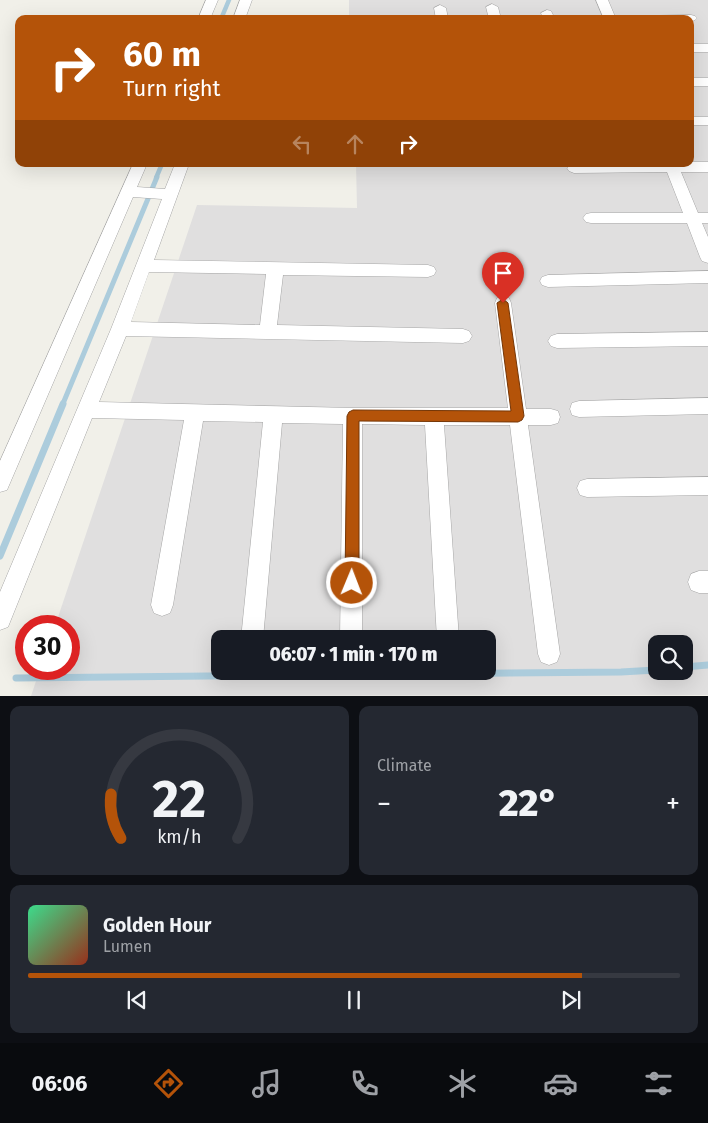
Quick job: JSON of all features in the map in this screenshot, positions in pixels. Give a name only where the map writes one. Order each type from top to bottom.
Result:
[{"type":"street","points":[[206,15],[212,0]]},
{"type":"street","points":[[240,15],[246,0]]},
{"type":"street","points":[[602,0],[608,15]]},
{"type":"street","points":[[694,48],[708,48]]},
{"type":"street","points":[[694,82],[708,82]]},
{"type":"street","points":[[694,121],[708,121]]},
{"type":"street","points":[[694,166],[708,167]]},
{"type":"street","points":[[0,482],[135,191],[139,167]]},
{"type":"street","points":[[0,619],[120,329],[144,266],[165,194],[180,167]]},
{"type":"street","points":[[574,168],[606,167]]},
{"type":"street","points":[[672,167],[701,218],[708,257]]},
{"type":"street","points":[[135,191],[165,194]]},
{"type":"street","points":[[592,218],[701,218]]},
{"type":"street","points":[[144,266],[275,270],[428,271]]},
{"type":"street","points":[[268,332],[275,270]]},
{"type":"street","points":[[548,281],[708,277]]},
{"type":"street","points":[[503,303],[549,654]]},
{"type":"street","points":[[120,329],[463,336]]},
{"type":"street","points":[[558,341],[708,339]]},
{"type":"street","points":[[579,409],[708,406]]},
{"type":"street","points":[[87,410],[353,416],[551,417]]},
{"type":"street","points":[[162,605],[195,412]]},
{"type":"street","points":[[253,630],[273,413]]},
{"type":"street","points":[[434,415],[447,630]]},
{"type":"street","points":[[351,630],[353,416]]},
{"type":"street","points":[[587,488],[708,486]]},
{"type":"shaded area","points":[[349,0],[708,0],[708,695],[31,696],[36,680],[80,680],[80,615],[59,615],[197,205],[357,208],[356,167],[694,167],[694,15],[349,15]]},
{"type":"waterway","points":[[223,15],[229,0]]},
{"type":"waterway","points":[[156,178],[161,167]]},
{"type":"waterway","points":[[62,406],[157,177]]},
{"type":"waterway","points":[[0,556],[63,404]]},
{"type":"waterway","points":[[693,666],[708,665]]},
{"type":"waterway","points":[[80,677],[648,670]]},
{"type":"route","points":[[352,583],[353,416],[518,416],[503,303]]}]
